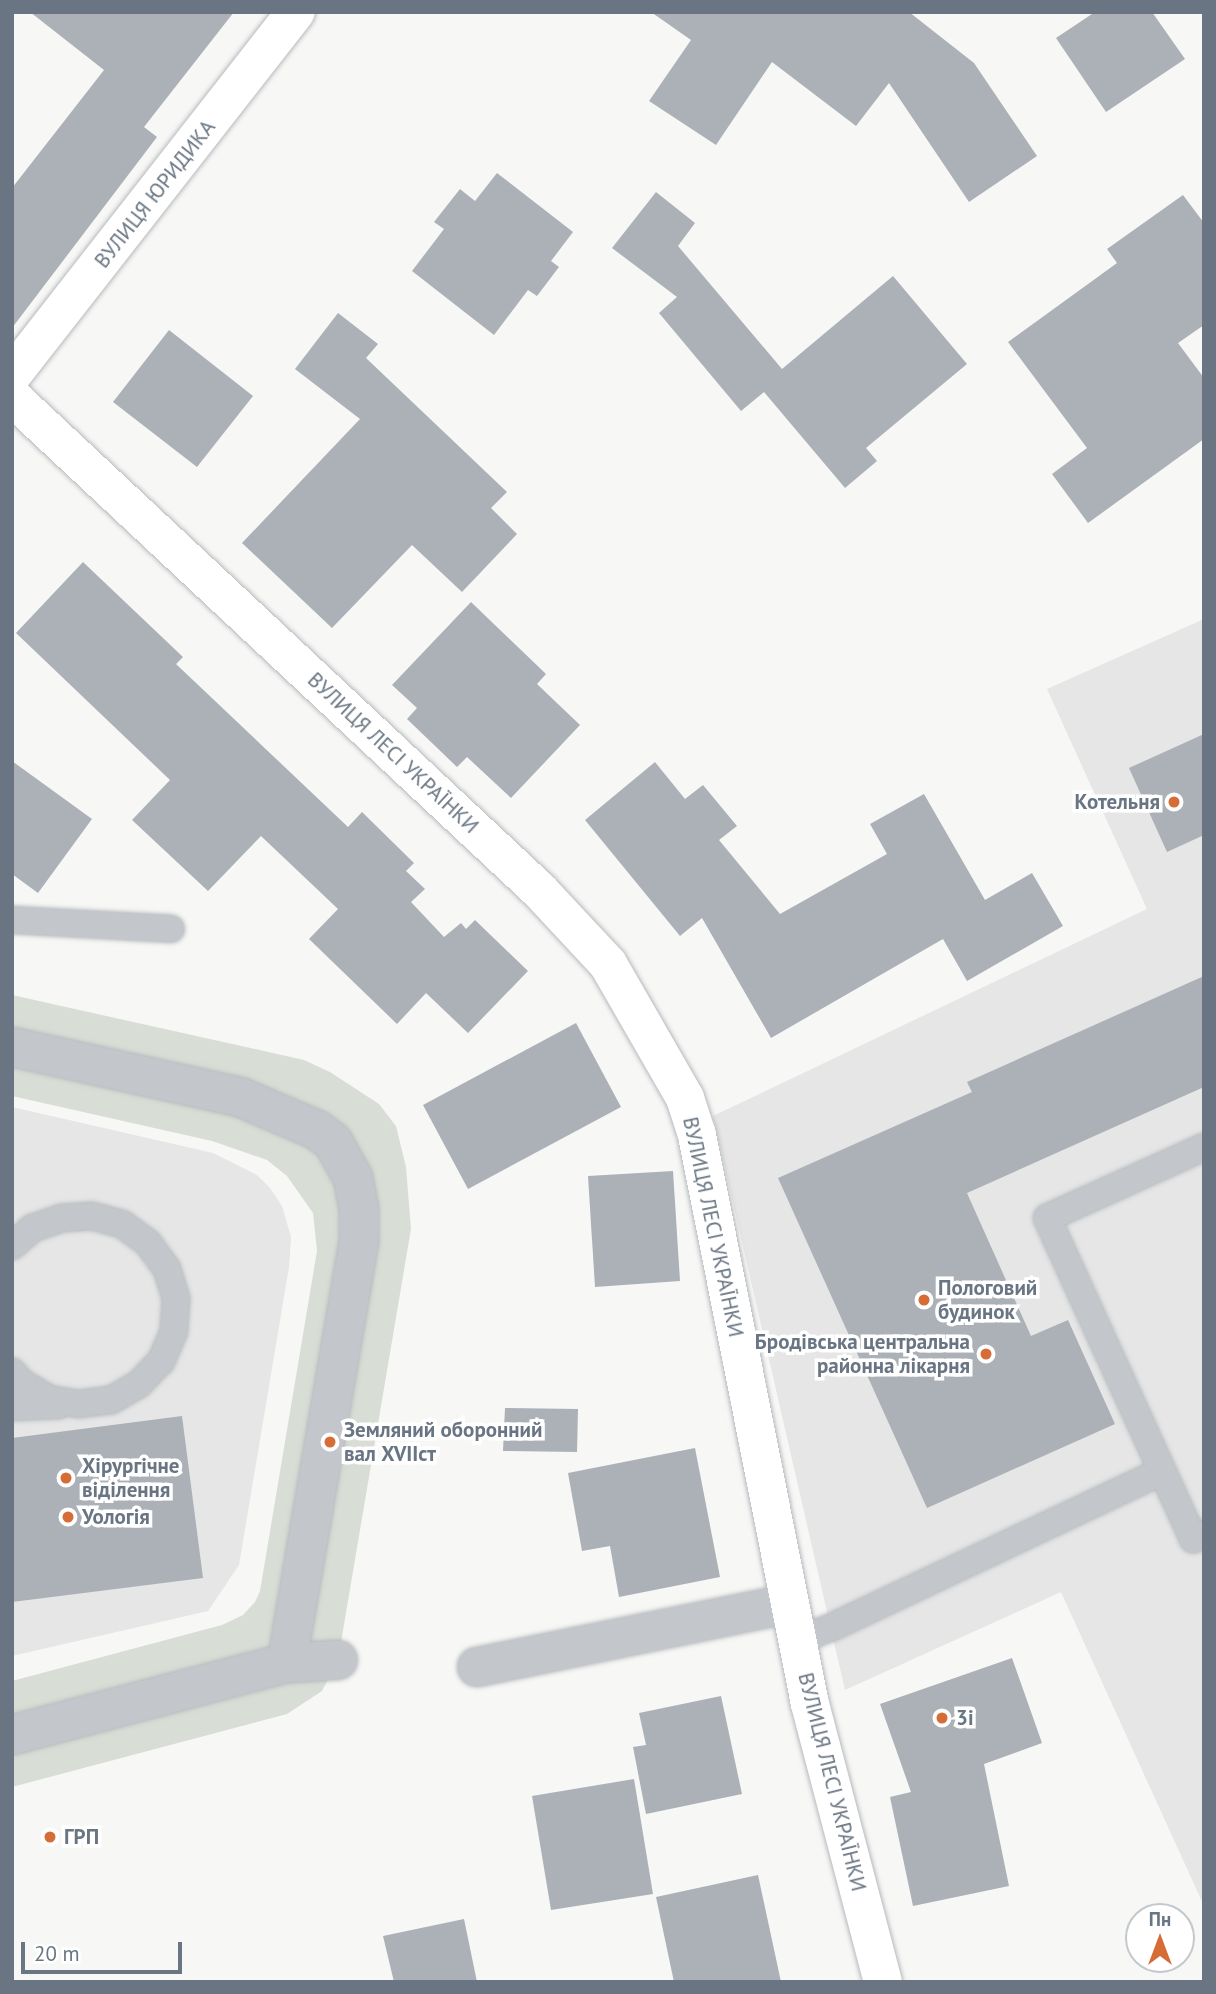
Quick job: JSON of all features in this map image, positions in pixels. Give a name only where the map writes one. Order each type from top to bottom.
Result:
[{"type":"street","name":"ВУЛИЦЯ ЮРИДИКА","points":[[12,375],[296,12]]},
{"type":"street","name":"ВУЛИЦЯ ЛЕСІ УКРАЇНКИ","points":[[12,397],[539,890],[608,964],[685,1098],[697,1135],[788,1604],[810,1703],[883,1982]]},
{"type":"street","points":[[12,1047],[240,1097],[317,1130],[333,1142],[353,1178],[359,1209],[359,1241],[287,1663]]},
{"type":"street","points":[[477,1667],[788,1604]]},
{"type":"street","points":[[12,1735],[287,1663],[338,1660]]},
{"type":"lane","points":[[12,920],[171,929]]},
{"type":"lane","points":[[1204,1147],[1047,1218],[1193,1539],[1204,1534]]},
{"type":"lane","points":[[12,1246],[33,1228],[62,1218],[92,1216],[122,1224],[148,1243],[167,1269],[176,1299],[174,1331],[161,1361],[139,1384],[111,1400],[12,1407]]},
{"type":"lane","points":[[12,1372],[22,1384],[49,1399],[79,1404]]},
{"type":"lane","points":[[797,1641],[830,1628],[1162,1471]]},
{"type":"shaded area","name":"Бродівська центральна районна лікарня","points":[[1204,619],[1204,1906],[1061,1592],[845,1690],[713,1116],[1147,909],[1047,689]]},
{"type":"shaded area","name":"Земляний оборонний вал XVIIст","points":[[12,995],[304,1060],[330,1072],[379,1104],[396,1126],[406,1167],[411,1229],[338,1660],[322,1691],[287,1714],[12,1787],[12,1681],[222,1625],[243,1615],[255,1602],[260,1591],[317,1251],[313,1213],[287,1176],[267,1160],[212,1141],[12,1096]]},
{"type":"shaded area","points":[[12,1107],[213,1153],[257,1175],[270,1188],[282,1206],[291,1237],[289,1267],[239,1565],[208,1611],[12,1656]]},
{"type":"building","points":[[30,12],[234,12],[144,127],[157,137],[12,328],[12,188],[104,70]]},
{"type":"building","points":[[651,12],[909,12],[974,63],[1037,156],[969,202],[889,83],[856,126],[772,62],[716,145],[649,101],[691,40]]},
{"type":"building","points":[[1095,12],[1152,12],[1185,59],[1106,112],[1056,38]]},
{"type":"building","points":[[497,173],[573,232],[551,261],[559,267],[537,296],[528,290],[494,335],[412,271],[444,229],[434,222],[460,189],[475,201]]},
{"type":"building","points":[[656,192],[695,223],[678,246],[782,369],[893,276],[967,364],[866,448],[877,461],[845,488],[764,392],[741,411],[659,313],[677,297],[612,248]]},
{"type":"building","points":[[1183,195],[1204,223],[1204,325],[1178,343],[1204,378],[1204,439],[1088,523],[1052,474],[1087,448],[1008,342],[1117,263],[1107,249]]},
{"type":"building","points":[[338,313],[378,344],[366,358],[507,492],[491,508],[517,534],[462,592],[412,545],[332,628],[242,543],[360,419],[295,369]]},
{"type":"building","points":[[169,330],[253,396],[197,467],[113,402]]},
{"type":"building","points":[[83,562],[183,657],[176,664],[348,827],[362,812],[414,863],[406,871],[425,889],[411,902],[444,937],[461,923],[466,929],[475,920],[528,971],[468,1033],[426,993],[397,1024],[309,939],[338,909],[261,836],[208,891],[132,820],[170,780],[16,633]]},
{"type":"building","points":[[471,602],[546,674],[537,684],[580,725],[511,798],[467,757],[457,767],[407,719],[417,708],[392,685]]},
{"type":"building","name":"Котельня","points":[[1204,734],[1204,835],[1167,852],[1129,768]]},
{"type":"building","points":[[12,761],[92,819],[38,893],[12,874]]},
{"type":"building","points":[[655,762],[685,799],[703,785],[737,826],[719,840],[780,914],[887,854],[870,824],[924,794],[985,900],[1032,873],[1063,926],[967,981],[943,939],[771,1038],[702,918],[680,936],[585,820]]},
{"type":"building","name":"Пологовий будинок","points":[[1204,976],[1204,1087],[967,1193],[1031,1336],[1068,1320],[1115,1424],[927,1508],[778,1178],[972,1092],[967,1082]]},
{"type":"building","points":[[576,1023],[621,1107],[468,1189],[423,1105]]},
{"type":"building","points":[[673,1171],[680,1281],[595,1287],[588,1176]]},
{"type":"building","points":[[505,1408],[578,1409],[577,1452],[503,1451]]},
{"type":"building","points":[[182,1416],[203,1578],[12,1602],[12,1438]]},
{"type":"building","points":[[695,1448],[720,1577],[619,1597],[610,1546],[582,1551],[568,1473]]},
{"type":"building","points":[[1012,1658],[1042,1743],[984,1764],[1009,1886],[913,1906],[890,1797],[911,1792],[880,1704]]},
{"type":"building","points":[[721,1696],[742,1794],[646,1814],[633,1747],[646,1745],[639,1713]]},
{"type":"building","points":[[634,1779],[653,1894],[551,1910],[532,1796]]},
{"type":"building","points":[[758,1875],[781,1982],[674,1982],[656,1897]]},
{"type":"building","points":[[464,1919],[477,1982],[394,1982],[383,1936]]},
{"type":"place","name":"Котельня","points":[[1174,802]]},
{"type":"place","name":"Пологовий будинок","points":[[924,1300]]},
{"type":"place","name":"Бродівська центральна районна лікарня","points":[[986,1354]]},
{"type":"place","name":"Земляний оборонний вал XVIIст","points":[[330,1442]]},
{"type":"place","name":"Хірургічне віділення","points":[[66,1478]]},
{"type":"place","name":"Уологія","points":[[68,1517]]},
{"type":"place","name":"3і","points":[[942,1718]]},
{"type":"place","name":"ГРП","points":[[50,1837]]}]
